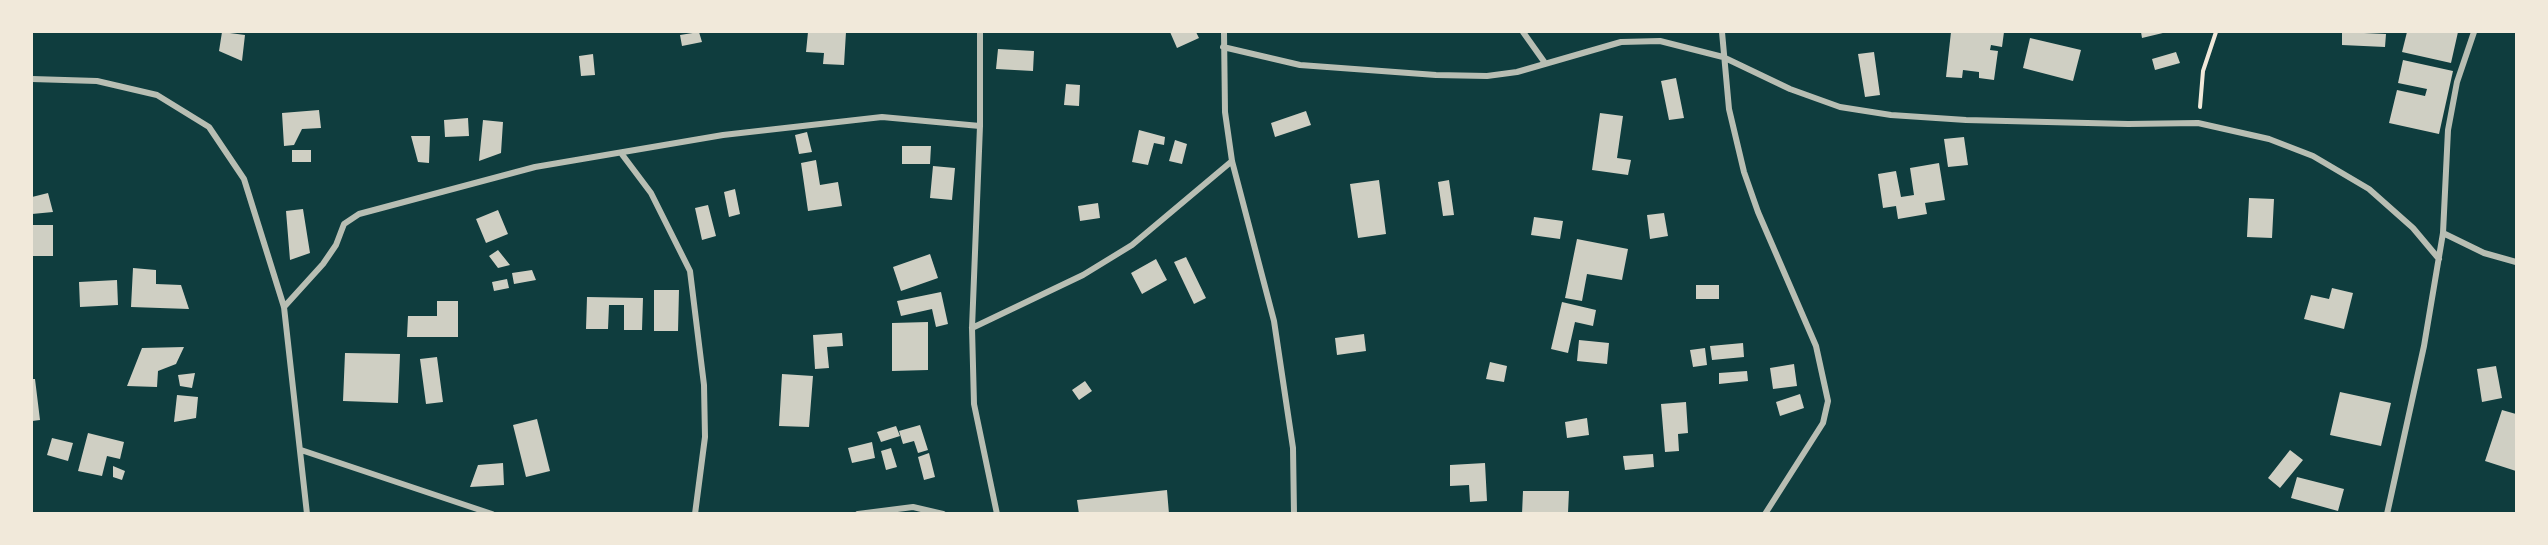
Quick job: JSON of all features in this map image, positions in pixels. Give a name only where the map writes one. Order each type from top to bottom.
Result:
[{"type":"street","points":[[981,32],[980,126],[972,328],[974,404],[997,513]]},
{"type":"street","points":[[1224,32],[1225,112],[1232,162],[1274,321],[1293,448],[1294,513]]},
{"type":"street","points":[[1523,32],[1545,63]]},
{"type":"street","points":[[1722,32],[1729,109],[1744,172],[1758,212],[1816,346],[1828,401],[1823,423],[1766,513]]},
{"type":"street","points":[[2387,513],[2424,346],[2443,233],[2448,130],[2457,82],[2474,32]]},
{"type":"street","points":[[1223,47],[1300,65],[1436,75],[1487,76],[1517,72],[1621,42],[1660,41],[1723,57],[1790,89],[1840,108],[1892,115],[2025,122],[2198,123],[2269,139],[2313,156],[2369,189],[2413,228],[2439,258]]},
{"type":"street","points":[[32,79],[97,81],[157,95],[209,127],[244,179],[284,307],[307,513]]},
{"type":"street","points":[[284,307],[323,264],[336,245],[344,224],[359,214],[535,167],[723,135],[882,117],[980,126]]},
{"type":"street","points":[[621,153],[651,193],[690,271],[704,386],[705,437],[695,513]]},
{"type":"street","points":[[972,328],[1083,274],[1132,245],[1232,162]]},
{"type":"street","points":[[2443,233],[2484,253],[2517,262]]},
{"type":"street","points":[[301,450],[492,513]]},
{"type":"street","points":[[858,513],[913,507],[943,513]]},
{"type":"path","points":[[2198,123],[2203,71],[2216,32]]},
{"type":"building","points":[[222,32],[245,35],[242,61],[219,51]]},
{"type":"building","points":[[699,32],[702,42],[682,46],[680,35]]},
{"type":"building","points":[[808,32],[846,32],[844,65],[823,64],[824,53],[806,52]]},
{"type":"building","points":[[1170,32],[1196,32],[1199,38],[1177,48]]},
{"type":"building","points":[[1951,32],[2004,32],[2002,47],[1991,45],[1990,50],[1998,51],[1994,80],[1979,78],[1979,72],[1963,70],[1962,78],[1946,77]]},
{"type":"building","points":[[2141,32],[2167,32],[2142,38]]},
{"type":"building","points":[[2342,32],[2386,34],[2385,47],[2342,45]]},
{"type":"building","points":[[2407,32],[2458,32],[2451,63],[2402,52]]},
{"type":"building","points":[[2030,38],[2081,50],[2073,81],[2023,68]]},
{"type":"building","points":[[998,49],[1034,51],[1033,71],[996,69]]},
{"type":"building","points":[[1874,52],[1880,95],[1865,97],[1858,54]]},
{"type":"building","points":[[2176,52],[2180,63],[2155,70],[2152,59]]},
{"type":"building","points":[[593,54],[595,75],[581,76],[579,56]]},
{"type":"building","points":[[2403,60],[2453,71],[2439,134],[2389,123],[2397,90],[2425,96],[2427,89],[2398,83]]},
{"type":"building","points":[[1676,78],[1684,118],[1669,120],[1661,81]]},
{"type":"building","points":[[1066,84],[1080,85],[1079,106],[1064,105]]},
{"type":"building","points":[[319,110],[321,128],[302,129],[294,145],[284,146],[282,113]]},
{"type":"building","points":[[1306,111],[1311,125],[1275,137],[1271,123]]},
{"type":"building","points":[[1600,113],[1623,116],[1617,158],[1631,160],[1628,175],[1592,170]]},
{"type":"building","points":[[468,118],[469,136],[445,137],[444,120]]},
{"type":"building","points":[[483,120],[503,122],[501,153],[479,161]]},
{"type":"building","points":[[1139,130],[1165,137],[1164,145],[1154,143],[1148,165],[1132,162]]},
{"type":"building","points":[[807,132],[812,152],[799,154],[795,135]]},
{"type":"building","points":[[411,136],[430,136],[429,163],[418,162]]},
{"type":"building","points":[[1964,137],[1968,165],[1948,167],[1944,139]]},
{"type":"building","points":[[1175,140],[1187,144],[1182,164],[1169,161]]},
{"type":"building","points":[[902,146],[931,146],[930,164],[902,164]]},
{"type":"building","points":[[292,150],[311,150],[311,162],[292,162]]},
{"type":"building","points":[[816,160],[820,185],[838,182],[842,206],[808,211],[801,163]]},
{"type":"building","points":[[1939,163],[1945,200],[1925,203],[1927,214],[1898,219],[1896,206],[1883,208],[1878,174],[1896,171],[1901,197],[1914,195],[1910,168]]},
{"type":"building","points":[[933,166],[955,168],[952,200],[930,198]]},
{"type":"building","points":[[1379,180],[1386,234],[1358,238],[1350,184]]},
{"type":"building","points":[[1449,180],[1454,215],[1443,216],[1438,182]]},
{"type":"building","points":[[735,189],[740,214],[729,217],[724,192]]},
{"type":"building","points":[[48,193],[53,212],[32,214],[32,197]]},
{"type":"building","points":[[2249,198],[2274,199],[2272,238],[2247,237]]},
{"type":"building","points":[[1098,203],[1100,218],[1080,221],[1078,206]]},
{"type":"building","points":[[708,205],[716,236],[702,240],[695,208]]},
{"type":"building","points":[[303,209],[310,253],[290,260],[286,211]]},
{"type":"building","points":[[498,210],[508,234],[486,243],[476,219]]},
{"type":"building","points":[[1664,213],[1668,236],[1650,239],[1647,215]]},
{"type":"building","points":[[1534,217],[1563,221],[1560,239],[1531,235]]},
{"type":"building","points":[[32,225],[53,225],[53,256],[32,256]]},
{"type":"building","points":[[1577,239],[1628,249],[1622,280],[1587,274],[1582,301],[1565,298]]},
{"type":"building","points":[[498,250],[510,265],[498,268],[489,256]]},
{"type":"building","points":[[930,254],[938,278],[901,291],[893,267]]},
{"type":"building","points":[[1186,257],[1206,298],[1194,304],[1174,262]]},
{"type":"building","points":[[1156,259],[1167,280],[1142,294],[1131,273]]},
{"type":"building","points":[[133,268],[156,270],[156,284],[181,285],[189,309],[131,307]]},
{"type":"building","points":[[532,270],[536,280],[514,284],[512,273]]},
{"type":"building","points":[[507,279],[509,288],[494,291],[492,282]]},
{"type":"building","points":[[117,280],[118,305],[80,307],[79,282]]},
{"type":"building","points":[[1696,285],[1719,285],[1719,299],[1696,299]]},
{"type":"building","points":[[2332,288],[2353,293],[2344,329],[2304,319],[2311,295],[2329,299]]},
{"type":"building","points":[[654,290],[679,290],[678,331],[654,331]]},
{"type":"building","points":[[941,292],[948,324],[936,327],[932,309],[901,316],[897,301]]},
{"type":"building","points":[[587,297],[643,298],[642,330],[624,330],[624,305],[609,305],[608,329],[586,329]]},
{"type":"building","points":[[437,301],[458,301],[458,337],[407,337],[408,316],[437,316]]},
{"type":"building","points":[[1562,302],[1596,310],[1593,326],[1575,322],[1568,353],[1551,349]]},
{"type":"building","points":[[928,322],[928,370],[892,371],[892,323]]},
{"type":"building","points":[[842,333],[843,346],[827,347],[829,368],[815,369],[813,335]]},
{"type":"building","points":[[1364,334],[1366,351],[1337,355],[1335,338]]},
{"type":"building","points":[[1579,340],[1609,343],[1607,364],[1577,361]]},
{"type":"building","points":[[1743,343],[1744,357],[1712,360],[1710,346]]},
{"type":"building","points":[[184,347],[176,364],[158,371],[157,387],[127,386],[142,348]]},
{"type":"building","points":[[1705,348],[1707,365],[1693,367],[1690,350]]},
{"type":"building","points":[[345,353],[400,354],[398,403],[343,401]]},
{"type":"building","points":[[437,357],[443,402],[426,404],[420,359]]},
{"type":"building","points":[[1490,362],[1507,366],[1504,382],[1486,379]]},
{"type":"building","points":[[1794,364],[1797,386],[1773,389],[1770,368]]},
{"type":"building","points":[[2496,366],[2502,398],[2482,402],[2477,369]]},
{"type":"building","points":[[1747,371],[1748,381],[1719,384],[1719,373]]},
{"type":"building","points":[[195,373],[192,388],[180,386],[178,375]]},
{"type":"building","points":[[782,374],[813,376],[809,427],[779,426]]},
{"type":"building","points":[[32,379],[35,379],[40,420],[32,421]]},
{"type":"building","points":[[1085,381],[1092,391],[1079,400],[1072,390]]},
{"type":"building","points":[[2340,392],[2391,403],[2381,446],[2330,435]]},
{"type":"building","points":[[1800,394],[1804,408],[1780,416],[1776,402]]},
{"type":"building","points":[[177,395],[198,397],[196,418],[174,422]]},
{"type":"building","points":[[1686,402],[1688,433],[1678,434],[1679,451],[1665,452],[1661,404]]},
{"type":"building","points":[[2502,410],[2516,414],[2516,471],[2485,461]]},
{"type":"building","points":[[1587,418],[1589,435],[1567,438],[1565,422]]},
{"type":"building","points":[[537,419],[550,471],[526,477],[513,425]]},
{"type":"building","points":[[920,425],[928,450],[918,453],[914,441],[903,444],[899,431]]},
{"type":"building","points":[[896,426],[900,436],[881,442],[877,432]]},
{"type":"building","points":[[88,433],[124,442],[120,459],[107,456],[102,476],[78,471]]},
{"type":"building","points":[[52,438],[73,443],[68,461],[47,455]]},
{"type":"building","points":[[872,442],[875,458],[852,463],[848,448]]},
{"type":"building","points":[[891,448],[897,467],[886,470],[881,451]]},
{"type":"building","points":[[2290,450],[2303,460],[2280,488],[2268,478]]},
{"type":"building","points":[[929,453],[935,477],[924,480],[918,457]]},
{"type":"building","points":[[1653,454],[1654,467],[1625,470],[1623,456]]},
{"type":"building","points":[[503,463],[504,485],[470,487],[478,465]]},
{"type":"building","points":[[1485,463],[1487,501],[1470,502],[1469,485],[1450,486],[1450,465]]},
{"type":"building","points":[[113,466],[125,471],[122,480],[113,477]]},
{"type":"building","points":[[2297,477],[2344,489],[2338,511],[2291,498]]},
{"type":"building","points":[[1167,490],[1169,514],[1079,514],[1077,500]]},
{"type":"building","points":[[1523,491],[1569,491],[1568,513],[1522,514]]}]
